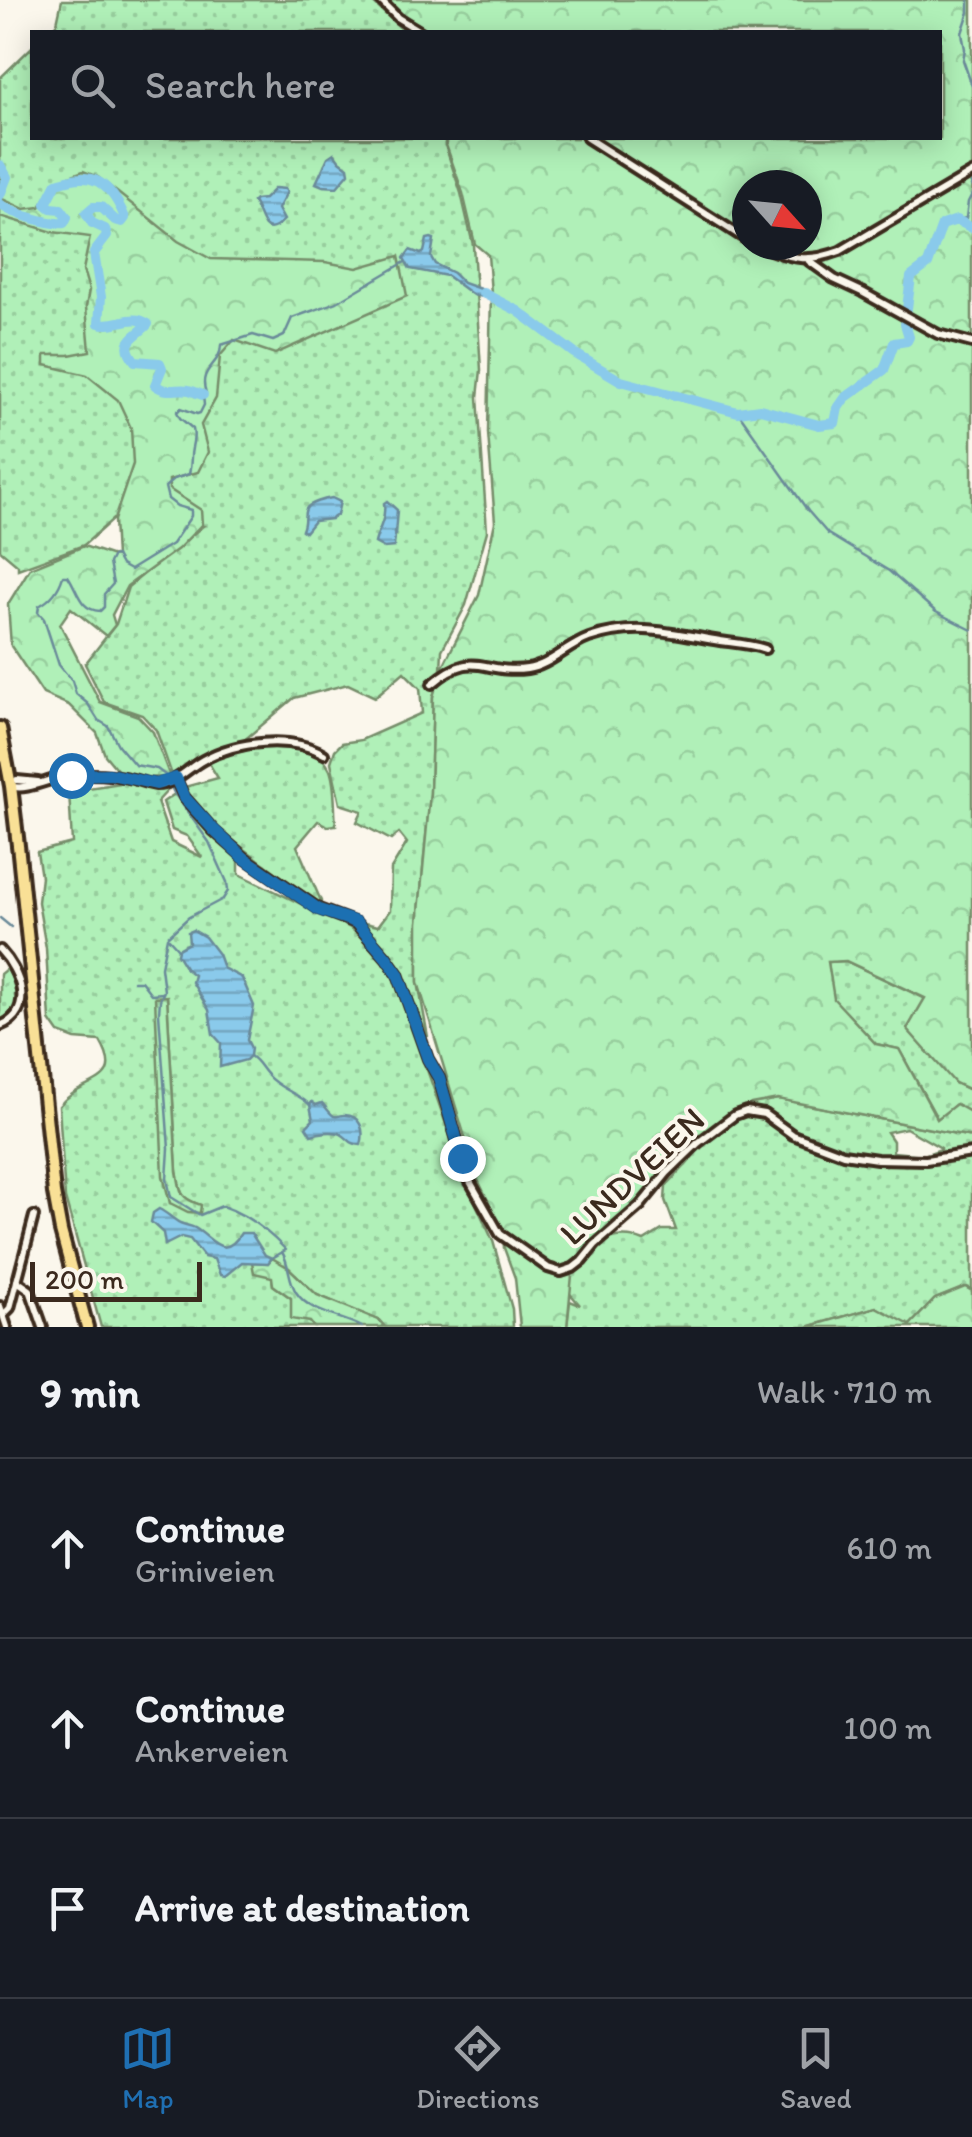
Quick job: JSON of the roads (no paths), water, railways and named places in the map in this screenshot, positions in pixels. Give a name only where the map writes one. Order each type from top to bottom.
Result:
[{"type":"main road","points":[[0,717],[9,739],[15,785],[51,1174],[61,1231],[87,1327]]},
{"type":"main road","points":[[0,728],[15,785]]},
{"type":"street","points":[[380,0],[415,30]]},
{"type":"street","points":[[590,140],[732,230]]},
{"type":"street","points":[[822,256],[840,251],[972,173]]},
{"type":"street","points":[[808,260],[834,279],[938,334],[972,343]]},
{"type":"street","points":[[432,684],[458,665],[530,668],[544,664],[569,646],[624,630],[660,630],[766,649]]},
{"type":"street","points":[[15,785],[28,787],[71,775],[110,774],[156,784],[171,781],[206,758],[274,742],[304,744],[324,754]]},
{"type":"street","name":"LUNDVEIEN","points":[[171,781],[244,858],[319,910],[356,922],[398,974],[428,1059],[439,1078],[468,1178],[502,1237],[548,1268],[562,1272],[582,1262],[698,1142],[746,1110],[764,1114],[793,1134],[843,1154],[926,1160],[972,1153]]},
{"type":"street","points":[[0,950],[14,966],[21,994],[17,1014],[0,1026]]},
{"type":"street","points":[[4,1315],[10,1308],[34,1216]]},
{"type":"street","points":[[18,1281],[30,1290],[43,1327]]},
{"type":"street","points":[[0,1306],[8,1327]]},
{"type":"water","points":[[334,153],[349,173],[337,187],[316,183],[328,157]]},
{"type":"water","points":[[275,188],[287,192],[278,209],[284,220],[271,229],[264,224],[253,202],[264,199]]},
{"type":"water","points":[[431,238],[435,264],[463,283],[483,290],[483,297],[473,295],[447,276],[410,269],[404,258],[410,250],[424,252],[427,239]]},
{"type":"water","points":[[332,498],[340,502],[337,515],[314,521],[305,532],[302,530],[307,507]]},
{"type":"water","points":[[387,501],[397,510],[394,547],[384,548],[375,543]]},
{"type":"water","points":[[193,930],[205,937],[223,968],[242,978],[254,1006],[247,1040],[250,1056],[246,1060],[220,1067],[221,1043],[213,1034],[209,1010],[192,982],[194,975],[177,954],[178,949],[189,943],[188,932]]},
{"type":"water","points":[[312,1102],[322,1103],[334,1116],[349,1115],[358,1120],[361,1145],[338,1133],[311,1135],[306,1127],[313,1120]]},
{"type":"water","points":[[159,1209],[224,1247],[241,1233],[251,1233],[265,1255],[272,1258],[268,1263],[242,1262],[225,1276],[220,1275],[214,1259],[204,1257],[190,1239],[181,1237],[165,1245],[163,1233],[151,1222],[153,1213]]},
{"type":"waterway","points":[[969,0],[962,33],[963,60],[972,86]]},
{"type":"waterway","points":[[0,165],[7,177],[0,195]]},
{"type":"waterway","points":[[0,204],[31,218],[64,223],[67,217],[61,209],[46,204],[57,183],[89,178],[103,185],[125,218],[122,222],[115,220],[101,207],[86,213],[92,223],[105,229],[107,236],[94,253],[101,297],[99,323],[136,319],[148,324],[129,343],[135,361],[160,363],[162,368],[155,385],[159,388],[203,395]]},
{"type":"waterway","points":[[957,220],[966,218],[972,194]]},
{"type":"waterway","points":[[483,293],[518,311],[574,353],[621,381],[738,412],[760,409],[819,425],[835,423],[845,398],[884,370],[894,343],[907,341],[905,324],[911,277],[928,264],[942,225],[957,220],[972,228]]},
{"type":"waterway","points":[[362,1327],[302,1299],[282,1252],[286,1250],[256,1224],[222,1206],[200,1215],[171,1197],[159,1013],[164,991],[161,967],[167,937],[189,917],[223,899],[228,891],[227,882],[209,842],[165,775],[157,769],[135,765],[108,726],[76,694],[72,681],[59,665],[38,612],[39,606],[57,590],[63,576],[68,576],[83,603],[100,611],[104,594],[113,584],[109,563],[112,557],[116,556],[130,570],[172,544],[191,510],[168,499],[165,487],[189,474],[194,437],[193,429],[177,412],[181,408],[200,413],[206,393],[205,378],[221,345],[253,335],[273,341],[284,336],[292,318],[337,302],[405,262]]},
{"type":"waterway","points":[[738,412],[828,534],[889,571],[936,612],[972,630]]},
{"type":"waterway","points":[[0,918],[11,927]]},
{"type":"waterway","points":[[169,939],[178,949]]},
{"type":"waterway","points":[[133,981],[141,981],[151,994],[163,993]]},
{"type":"waterway","points":[[250,1056],[272,1080],[310,1105]]},
{"type":"waterway","points":[[272,1258],[281,1253]]}]
